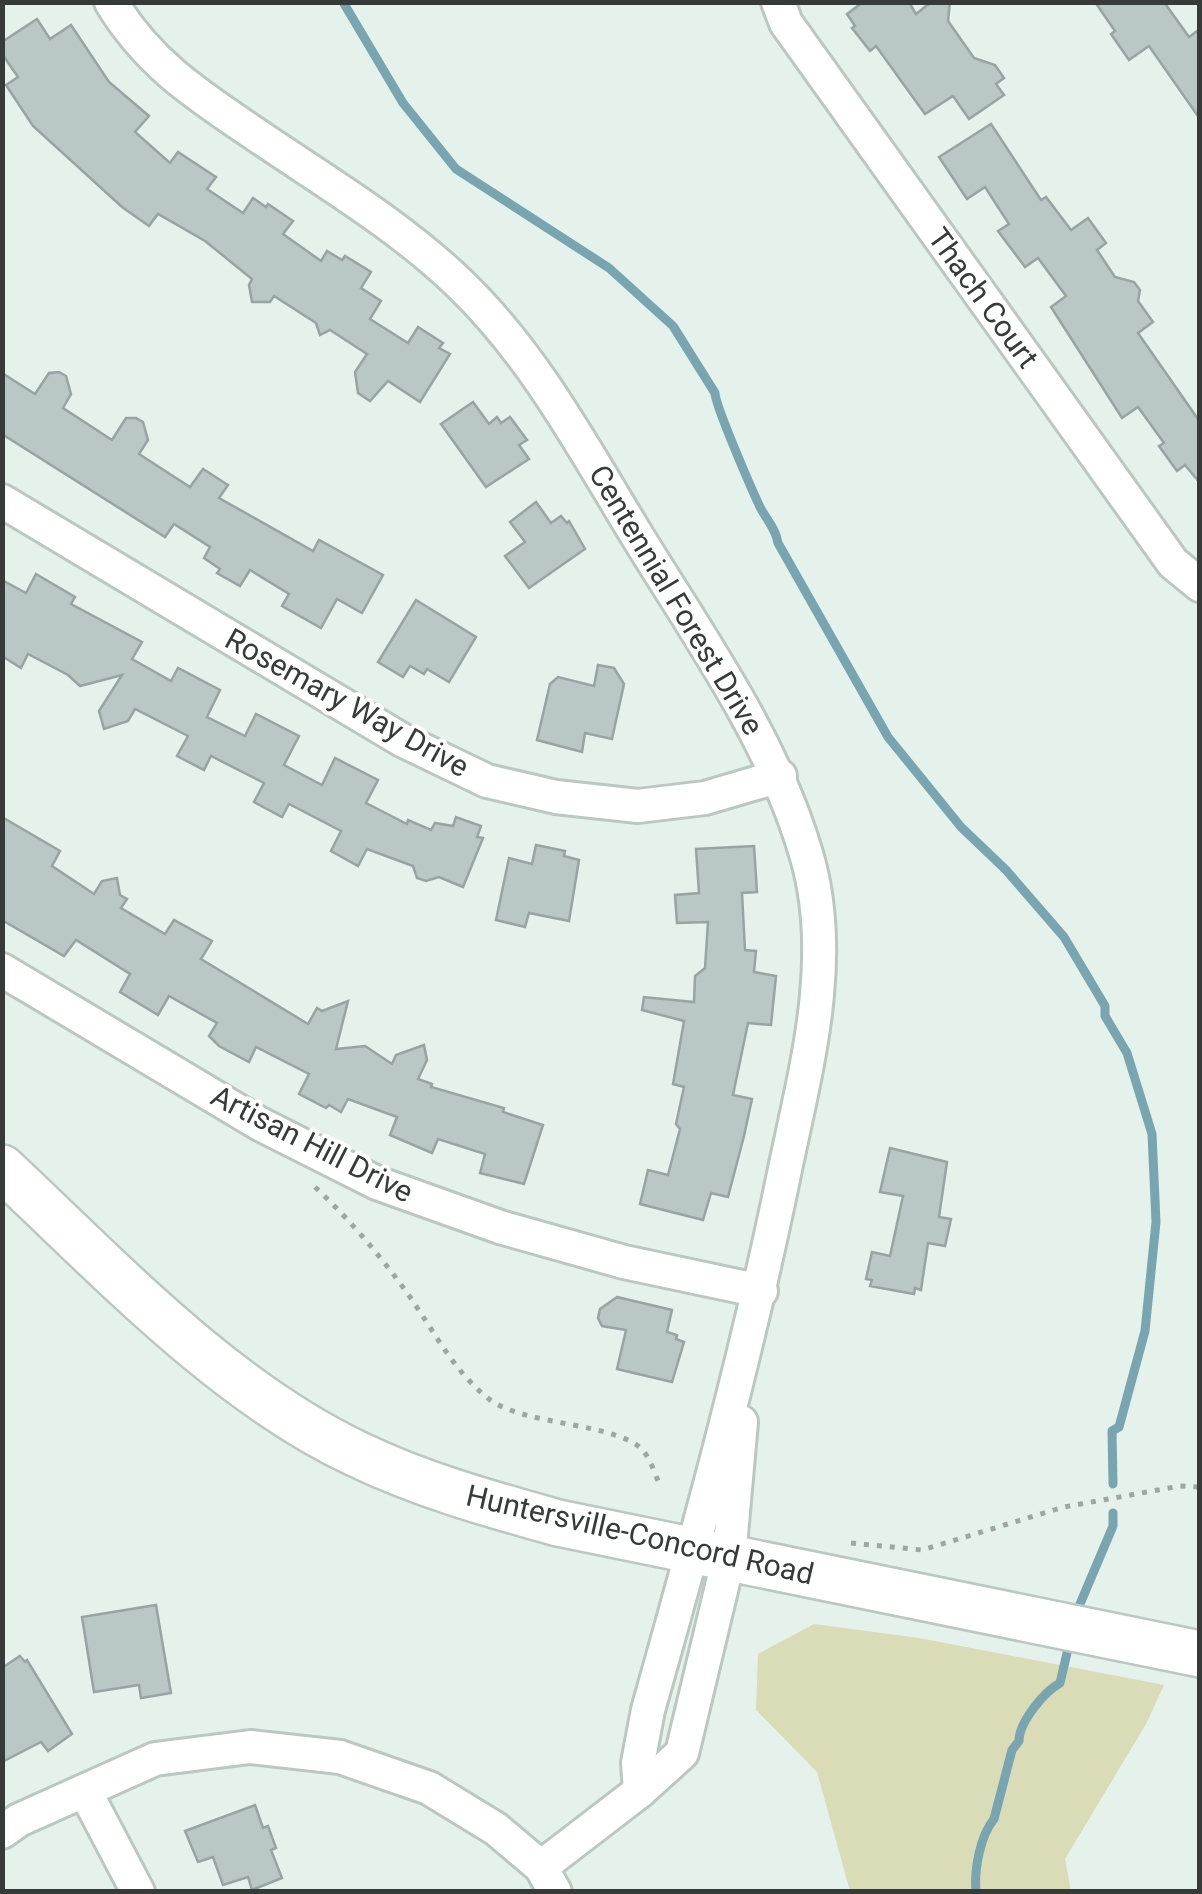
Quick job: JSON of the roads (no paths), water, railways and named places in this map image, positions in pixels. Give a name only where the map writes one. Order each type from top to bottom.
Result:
[{"type":"main road","name":"Huntersville-Concord Road","points":[[2,1168],[195,1345],[286,1414],[358,1455],[466,1498],[558,1523],[1200,1654]]},
{"type":"street","name":"Centennial Forest Drive","points":[[111,2],[131,36],[179,83],[389,225],[459,282],[517,344],[747,712],[780,776],[809,862],[819,945],[813,1035],[760,1291],[733,1393],[742,1426],[711,1553],[682,1752],[548,1879]]},
{"type":"street","name":"Thach Court","points":[[778,2],[786,23],[1173,563],[1200,585]]},
{"type":"street","name":"Rosemary Way Drive","points":[[2,501],[402,740],[486,781],[556,797],[638,806],[705,798],[780,776]]},
{"type":"street","name":"Artisan Hill Drive","points":[[2,970],[260,1124],[377,1183],[518,1232],[624,1262],[760,1291]]},
{"type":"street","points":[[2,1832],[19,1820],[155,1760],[250,1746],[340,1757],[429,1788],[496,1829],[548,1879]]},
{"type":"street","points":[[85,1791],[138,1892]]},
{"type":"waterway","points":[[343,2],[403,103],[456,169],[609,268],[673,326],[715,393],[742,467],[778,543],[888,737],[961,827],[1006,870],[1064,937],[1105,1006],[1105,1016],[1127,1053],[1152,1134],[1156,1222],[1145,1331],[1119,1427],[1112,1431],[1113,1484]]},
{"type":"waterway","points":[[1080,1604],[1113,1526],[1113,1513]]},
{"type":"waterway","points":[[976,1892],[979,1854],[994,1819],[1012,1750],[1034,1708],[1060,1683],[1067,1653]]}]
